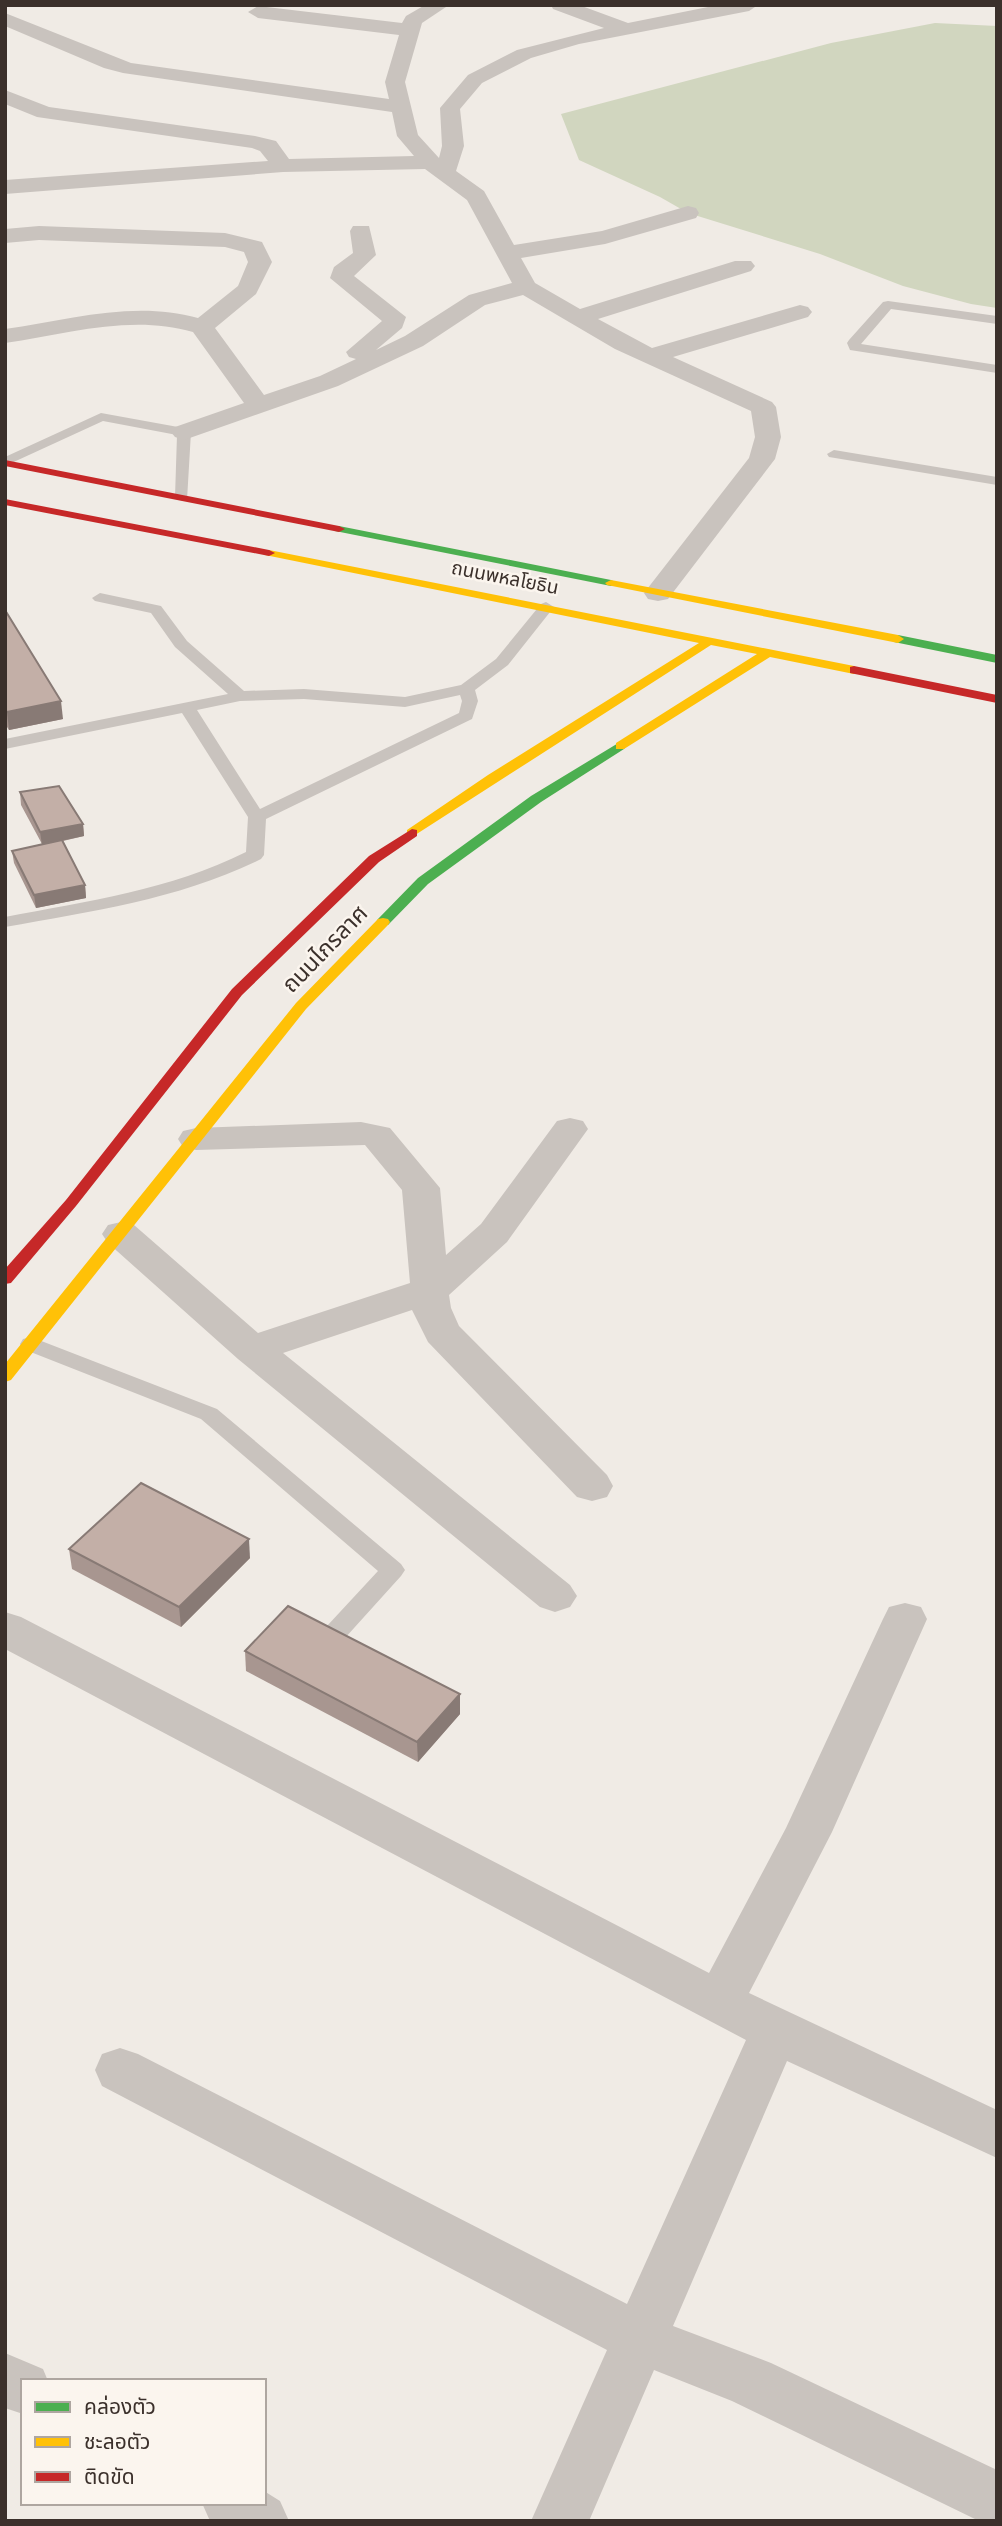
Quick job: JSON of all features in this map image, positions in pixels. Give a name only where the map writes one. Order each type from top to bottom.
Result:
[{"type":"main road","name":"ถนนพหลโยธิน","points":[[5,463],[997,659]]},
{"type":"main road","name":"ถนนพหลโยธิน","points":[[5,502],[546,607],[997,699]]},
{"type":"main road","name":"ถนนไกรลาศ","points":[[5,1279],[71,1203],[237,992],[374,859],[492,778],[711,640]]},
{"type":"main road","name":"ถนนไกรลาศ","points":[[5,1376],[301,1006],[423,881],[536,799],[769,652]]},
{"type":"street","points":[[440,5],[413,20],[396,82],[408,136],[437,167],[476,196],[526,287],[650,356],[763,407],[768,437],[762,459],[658,593]]},
{"type":"street","points":[[560,5],[629,29]]},
{"type":"street","points":[[437,167],[453,146],[450,108],[475,79],[524,54],[576,38],[749,5]]},
{"type":"street","points":[[258,12],[409,30]]},
{"type":"street","points":[[5,19],[111,64],[130,69],[401,107]]},
{"type":"street","points":[[5,96],[44,113],[255,142],[268,146],[284,166]]},
{"type":"street","points":[[5,187],[284,166],[437,167]]},
{"type":"street","points":[[508,253],[605,237],[688,213]]},
{"type":"street","points":[[360,231],[365,255],[342,272],[342,278],[394,317],[394,323],[356,351],[371,361]]},
{"type":"street","points":[[5,236],[39,233],[225,240],[254,247],[260,262],[248,289],[202,327]]},
{"type":"street","points":[[578,317],[743,266]]},
{"type":"street","points":[[184,432],[329,381],[414,341],[477,300],[526,287]]},
{"type":"street","points":[[650,356],[800,312]]},
{"type":"street","points":[[5,336],[151,316],[172,318],[202,327],[258,405]]},
{"type":"street","points":[[252,1349],[431,1290],[494,1234],[570,1129]]},
{"type":"street","points":[[196,1139],[362,1133],[377,1136],[421,1188],[431,1308],[442,1333],[592,1486]]},
{"type":"street","points":[[121,1234],[252,1349],[555,1596]]},
{"type":"street","points":[[719,2001],[808,1832],[905,1619]]},
{"type":"street","points":[[5,1629],[775,2031],[997,2135]]},
{"type":"street","points":[[560,2521],[775,2031]]},
{"type":"street","points":[[120,2070],[640,2339],[751,2382],[997,2500]]},
{"type":"street","points":[[5,2379],[21,2387]]},
{"type":"street","points":[[234,2505],[260,2521]]},
{"type":"lane","points":[[997,320],[888,305],[853,343],[855,347],[997,369]]},
{"type":"lane","points":[[5,463],[101,417],[184,432],[182,497]]},
{"type":"lane","points":[[834,454],[997,481]]},
{"type":"lane","points":[[100,598],[156,609],[181,644],[240,696]]},
{"type":"lane","points":[[5,744],[240,696],[304,694],[405,702],[466,689],[502,662],[546,607]]},
{"type":"lane","points":[[257,817],[466,716],[470,701],[466,689]]},
{"type":"lane","points":[[5,922],[172,888],[224,872],[255,855],[257,817],[187,707]]},
{"type":"lane","points":[[32,1344],[209,1414],[393,1570],[336,1632]]},
{"type":"green space","points":[[935,23],[997,26],[997,308],[903,286],[820,254],[688,213],[660,197],[579,160],[561,114],[831,43]]},
{"type":"building","points":[[5,610],[61,701],[7,712],[5,710]]},
{"type":"building","points":[[59,786],[83,824],[40,832],[20,792]]},
{"type":"building","points":[[62,840],[85,885],[34,895],[12,851]]},
{"type":"building","points":[[141,1483],[249,1539],[179,1607],[69,1549]]},
{"type":"building","points":[[288,1606],[460,1694],[417,1742],[245,1651]]},
{"type":"traffic: fast","points":[[339,529],[611,583]]},
{"type":"traffic: fast","points":[[898,639],[997,659]]},
{"type":"traffic: fast","points":[[383,922],[423,881],[536,799],[620,746]]},
{"type":"traffic: slow","points":[[269,553],[854,670]]},
{"type":"traffic: slow","points":[[611,583],[898,639]]},
{"type":"traffic: slow","points":[[412,833],[492,778],[711,640]]},
{"type":"traffic: slow","points":[[620,746],[769,652]]},
{"type":"traffic: slow","points":[[5,1376],[301,1006],[383,922]]},
{"type":"traffic: jam","points":[[5,463],[339,529]]},
{"type":"traffic: jam","points":[[5,502],[269,553]]},
{"type":"traffic: jam","points":[[854,670],[997,699]]},
{"type":"traffic: jam","points":[[5,1279],[71,1203],[237,992],[374,859],[412,833]]}]
